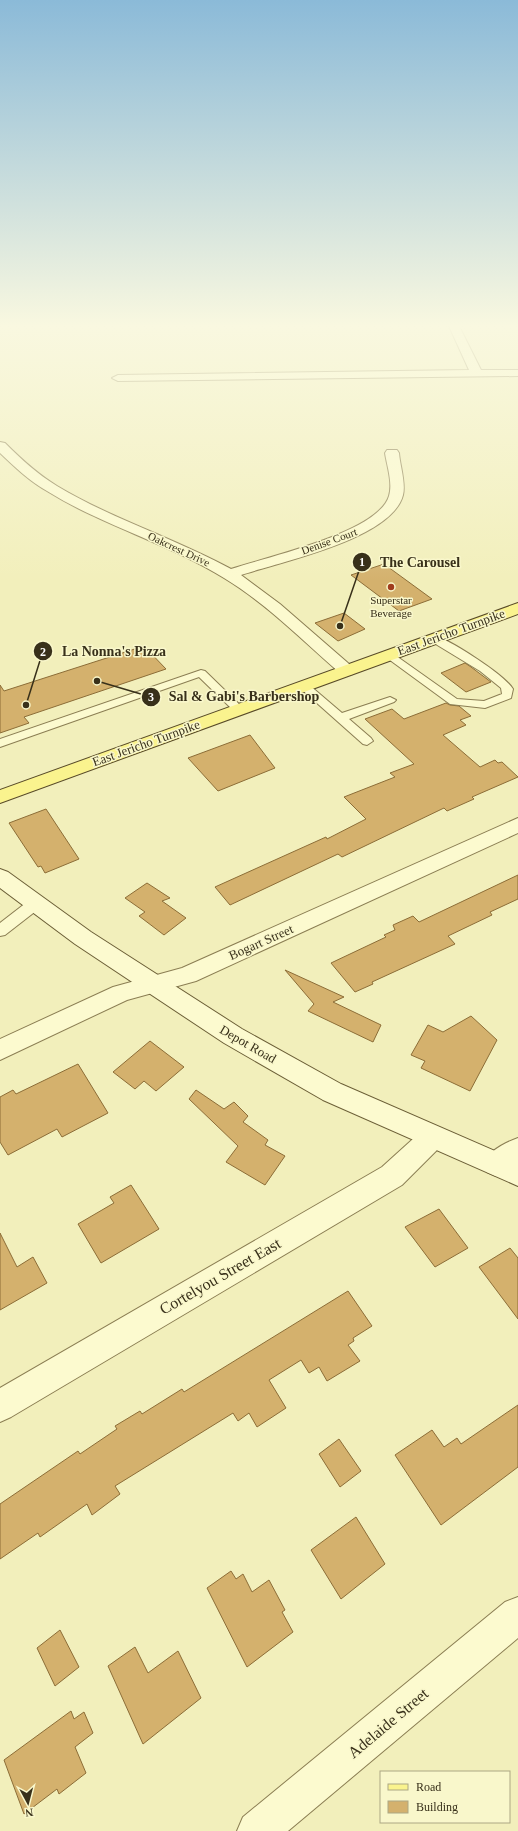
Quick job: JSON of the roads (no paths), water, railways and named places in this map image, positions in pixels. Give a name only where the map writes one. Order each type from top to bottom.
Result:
[{"type":"main road","name":"East Jericho Turnpike","points":[[0,797],[518,608]]},
{"type":"street","name":"Oakcrest Drive","points":[[0,446],[12,460],[64,496],[92,511],[193,554],[230,574],[259,595],[347,670]]},
{"type":"street","name":"Denise Court","points":[[230,574],[343,538],[367,527],[384,516],[396,496],[392,453]]},
{"type":"street","name":"Bogart Street","points":[[0,1050],[121,993],[188,975],[518,825]]},
{"type":"street","name":"Depot Road","points":[[0,877],[83,938],[233,1036],[332,1092],[507,1169]]},
{"type":"street","name":"Cortelyou Street East","points":[[0,1406],[392,1176],[433,1136]]},
{"type":"street","points":[[507,1169],[518,1150]]},
{"type":"street","name":"Adelaide Street","points":[[258,1831],[518,1615]]},
{"type":"lane","points":[[388,655],[454,702],[485,705],[507,696],[508,693],[506,687],[497,678],[434,638]]},
{"type":"lane","points":[[0,744],[201,673],[238,709]]},
{"type":"lane","points":[[304,686],[367,741]]},
{"type":"lane","points":[[340,718],[390,700]]},
{"type":"lane","points":[[0,931],[36,904]]},
{"type":"place","name":"Superstar Beverage","points":[[391,587]]},
{"type":"place","name":"The Carousel","points":[[340,626]]},
{"type":"place","name":"Sal & Gabi's Barbershop","points":[[97,681]]},
{"type":"place","name":"La Nonna's Pizza","points":[[26,705]]}]
